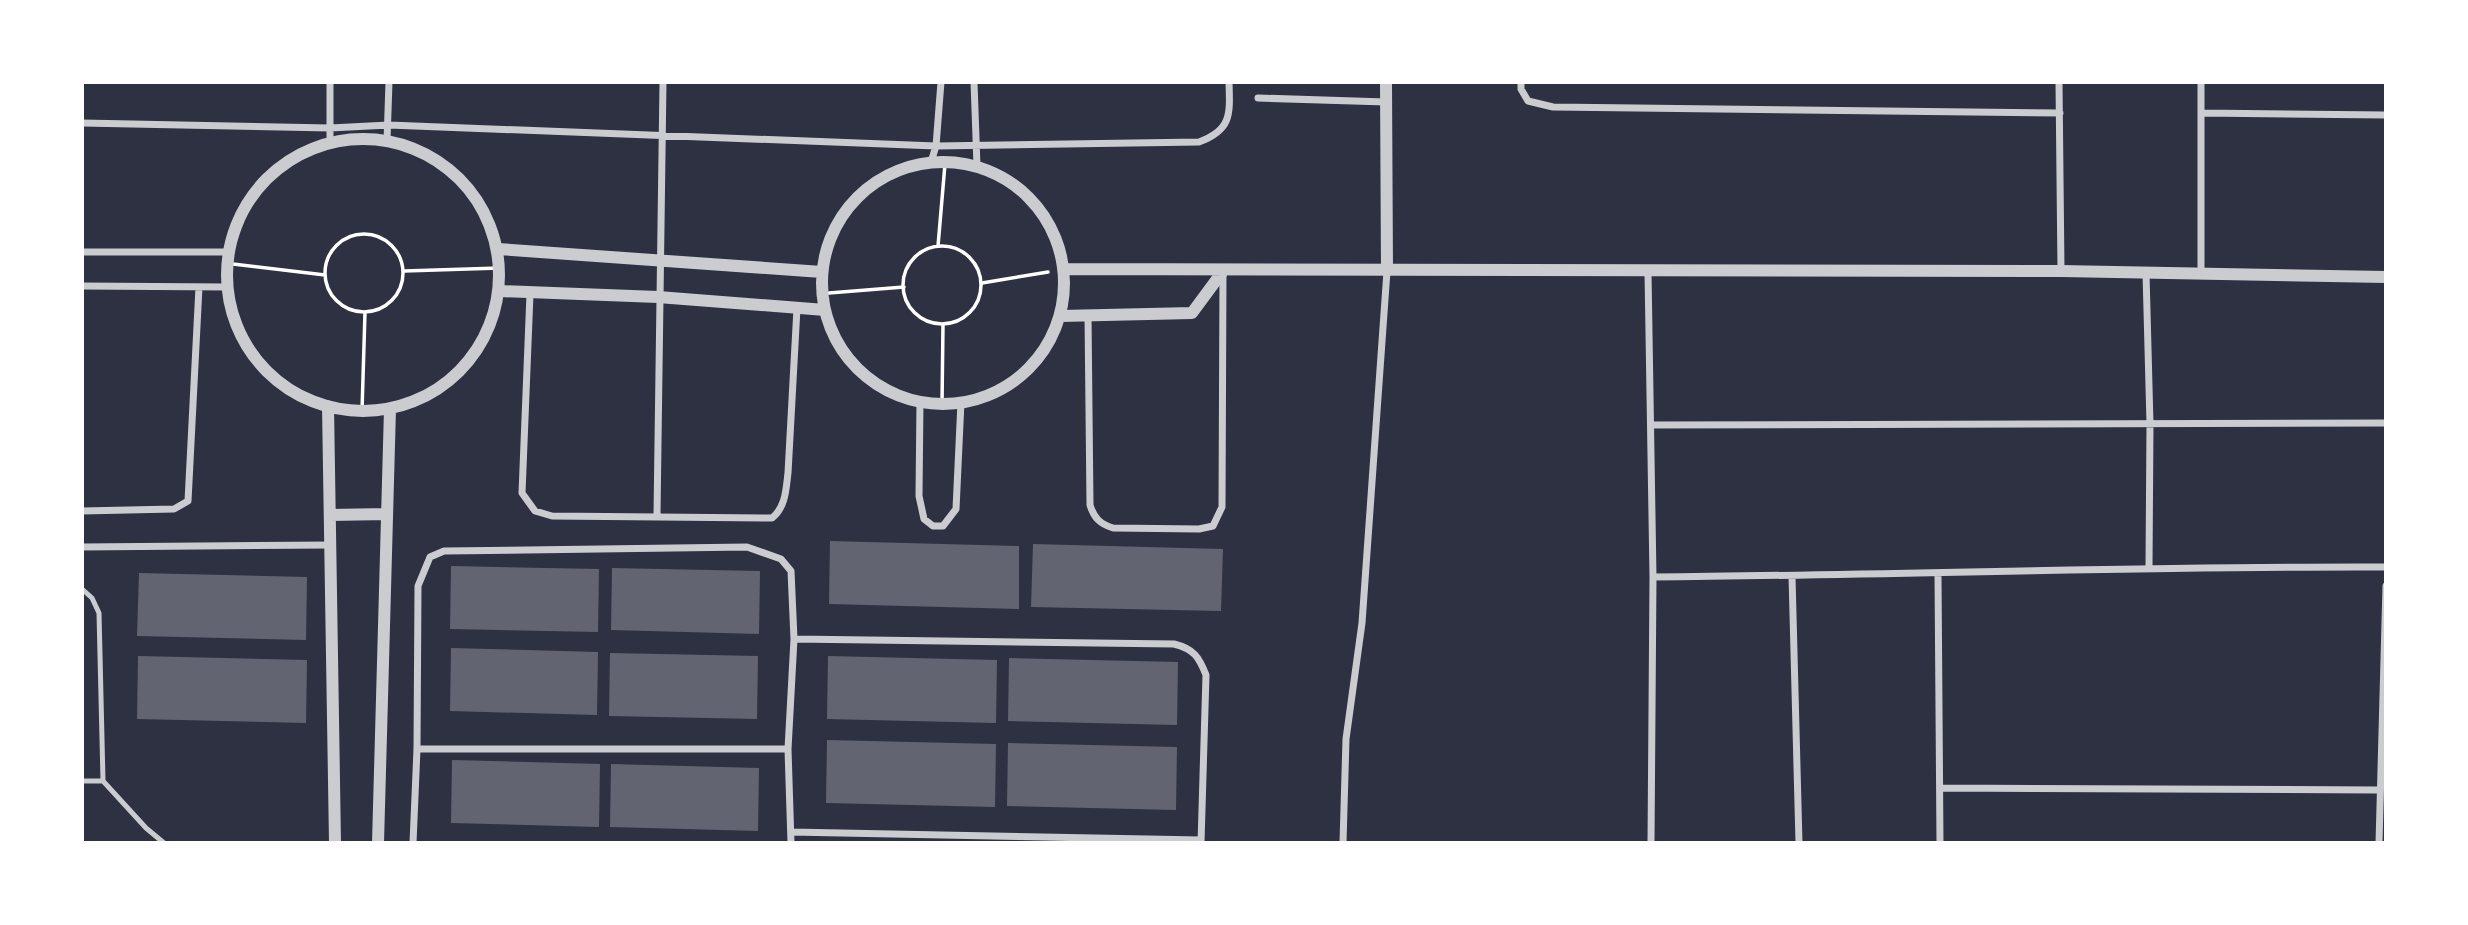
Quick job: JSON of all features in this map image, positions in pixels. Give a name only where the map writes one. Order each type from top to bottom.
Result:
[{"type":"street","points":[[330,82],[330,142]]},
{"type":"street","points":[[387,141],[389,82]]},
{"type":"street","points":[[657,515],[663,82]]},
{"type":"street","points":[[931,162],[936,146],[941,82]]},
{"type":"street","points":[[974,82],[977,166]]},
{"type":"street","points":[[82,122],[330,128],[389,125],[936,146],[1199,142],[1214,137],[1225,126],[1230,110],[1229,82]]},
{"type":"street","points":[[1343,843],[1346,739],[1362,622],[1387,271],[1386,82]]},
{"type":"street","points":[[2059,82],[2061,271]]},
{"type":"street","points":[[2201,82],[2201,275]]},
{"type":"street","points":[[1521,86],[1528,101],[1553,107],[2060,113]]},
{"type":"street","points":[[1258,98],[1386,102]]},
{"type":"street","points":[[2201,113],[2386,115]]},
{"type":"street","points":[[368,138],[387,141],[418,150],[446,167],[470,190],[487,218],[498,249],[499,291],[488,333],[464,368],[430,395],[390,409],[362,411],[328,407],[285,386],[259,362],[240,332],[227,287],[228,257],[237,222],[253,194],[267,179],[300,153],[330,142],[368,138]]},
{"type":"street","points":[[946,161],[977,166],[1009,181],[1036,205],[1055,234],[1064,269],[1061,316],[1043,353],[1027,371],[1007,386],[985,397],[942,404],[920,401],[881,386],[849,359],[834,336],[825,310],[822,272],[828,245],[839,219],[856,197],[904,167],[946,161]]},
{"type":"street","points":[[498,249],[822,272]]},
{"type":"street","points":[[82,252],[228,257]]},
{"type":"street","points":[[1064,269],[2061,271],[2386,277]]},
{"type":"street","points":[[1061,316],[1192,313],[1223,271]]},
{"type":"street","points":[[1088,315],[1090,505],[1094,516],[1103,526],[1113,528],[1199,529],[1213,526],[1222,507],[1223,271]]},
{"type":"street","points":[[1648,272],[1653,577],[1651,843]]},
{"type":"street","points":[[2146,273],[2150,424],[2149,566]]},
{"type":"street","points":[[82,286],[227,287]]},
{"type":"street","points":[[82,511],[174,509],[188,500],[191,489],[199,287]]},
{"type":"street","points":[[499,291],[658,297],[825,310]]},
{"type":"street","points":[[530,294],[522,493],[535,511],[552,516],[772,517],[782,505],[788,473],[797,308]]},
{"type":"street","points":[[920,401],[919,496],[924,519],[933,526],[943,526],[956,509],[961,402]]},
{"type":"street","points":[[328,407],[335,843]]},
{"type":"street","points":[[378,843],[390,409]]},
{"type":"street","points":[[1651,425],[2386,423]]},
{"type":"street","points":[[330,515],[387,514]]},
{"type":"street","points":[[82,547],[330,545]]},
{"type":"street","points":[[413,843],[417,749],[418,586],[430,557],[444,551],[747,547],[781,559],[791,571],[794,639],[788,748],[791,843]]},
{"type":"street","points":[[1653,577],[1938,574],[2149,566],[2386,567]]},
{"type":"street","points":[[1938,574],[1942,788],[1940,843]]},
{"type":"street","points":[[1792,576],[1799,843]]},
{"type":"street","points":[[2379,843],[2378,790],[2386,586]]},
{"type":"street","points":[[791,832],[1201,841],[1206,675],[1199,658],[1189,648],[1174,644],[794,639]]},
{"type":"street","points":[[417,749],[788,748]]},
{"type":"street","points":[[1942,788],[2378,790]]},
{"type":"lane","points":[[82,589],[92,598],[99,613],[103,781],[146,828],[164,843]]},
{"type":"lane","points":[[82,781],[103,781]]},
{"type":"path","points":[[938,246],[946,161]]},
{"type":"path","points":[[359,233],[377,236],[391,244],[399,255],[403,271],[398,293],[388,303],[365,312],[350,310],[338,303],[329,291],[325,275],[330,252],[338,243],[359,233]]},
{"type":"path","points":[[938,246],[956,248],[970,257],[978,268],[982,283],[977,305],[967,316],[943,325],[929,322],[917,315],[907,304],[904,287],[908,264],[916,255],[938,246]]},
{"type":"path","points":[[228,257],[325,275]]},
{"type":"path","points":[[403,271],[500,268]]},
{"type":"path","points":[[982,283],[1064,269]]},
{"type":"path","points":[[822,294],[904,287]]},
{"type":"path","points":[[362,411],[365,312]]},
{"type":"path","points":[[942,404],[943,325]]},
{"type":"building","points":[[830,541],[1019,546],[1019,609],[829,604]]},
{"type":"building","points":[[1033,544],[1223,549],[1221,611],[1031,607]]},
{"type":"building","points":[[451,566],[599,569],[598,632],[450,629]]},
{"type":"building","points":[[612,568],[760,571],[759,634],[611,630]]},
{"type":"building","points":[[139,573],[307,577],[306,640],[137,636]]},
{"type":"building","points":[[451,648],[598,652],[597,715],[450,711]]},
{"type":"building","points":[[610,653],[758,656],[757,719],[609,716]]},
{"type":"building","points":[[138,656],[307,660],[306,723],[137,719]]},
{"type":"building","points":[[828,656],[997,660],[996,723],[827,719]]},
{"type":"building","points":[[1009,658],[1178,662],[1177,725],[1008,721]]},
{"type":"building","points":[[827,740],[996,744],[995,807],[826,803]]},
{"type":"building","points":[[1008,743],[1177,747],[1176,810],[1007,806]]},
{"type":"building","points":[[452,760],[600,764],[599,827],[451,823]]},
{"type":"building","points":[[611,764],[759,768],[758,831],[610,827]]}]
